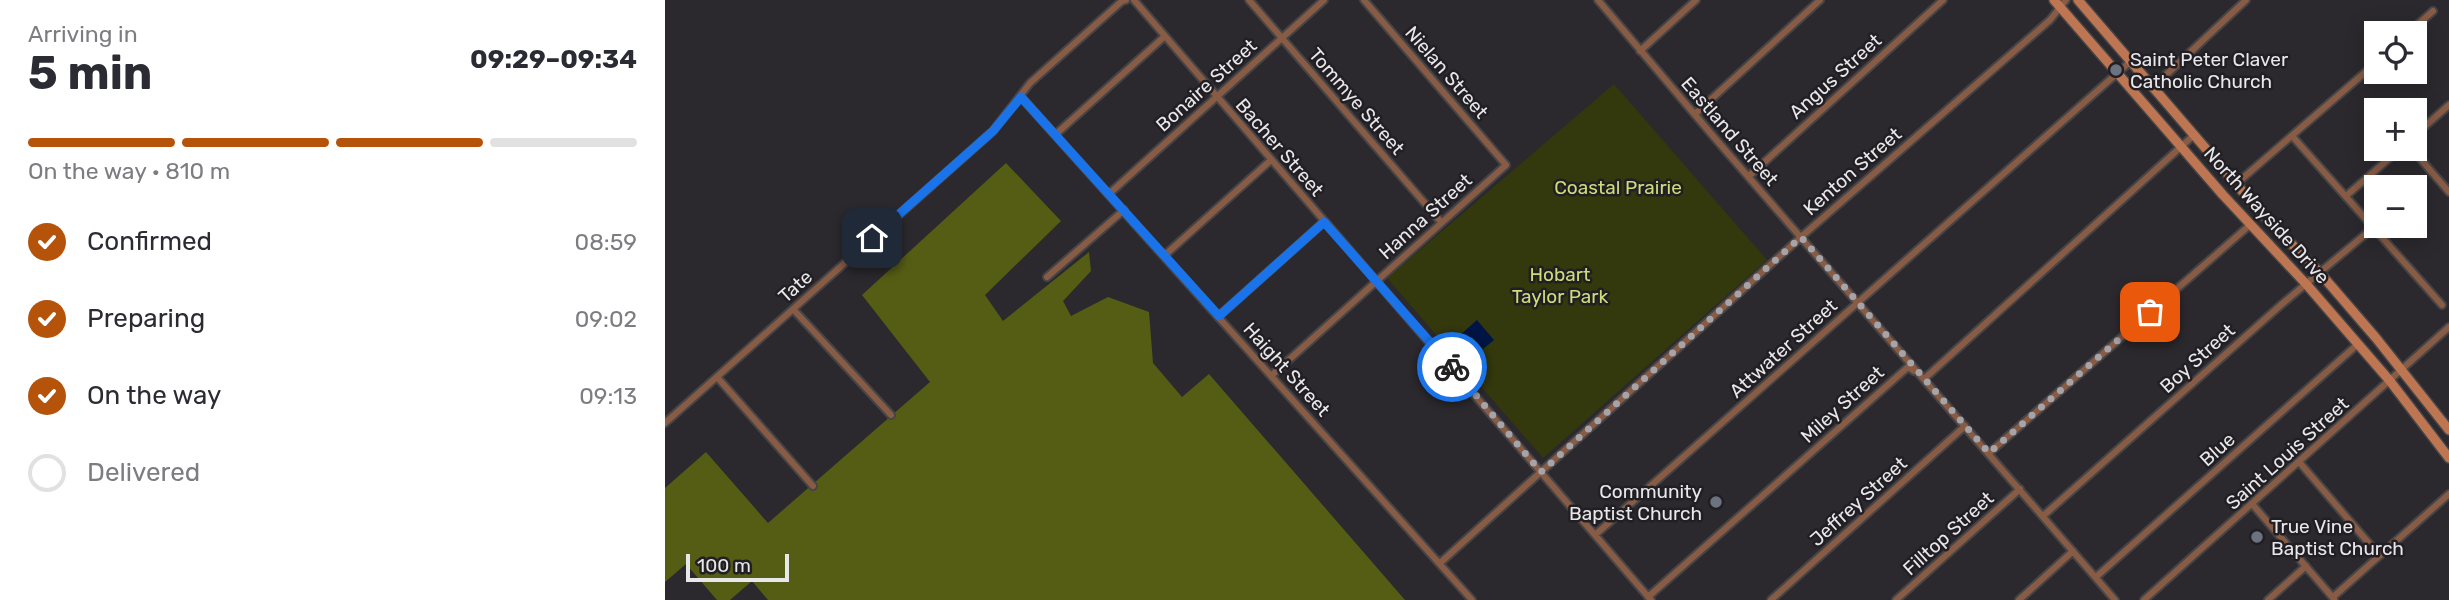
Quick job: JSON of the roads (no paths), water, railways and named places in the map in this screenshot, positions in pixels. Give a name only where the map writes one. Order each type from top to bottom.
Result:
[{"type":"main road","name":"North Wayside Drive","points":[[2078,0],[2262,214],[2320,273],[2403,370],[2449,429]]},
{"type":"main road","name":"North Wayside Drive","points":[[2060,3],[2223,195],[2307,285],[2390,381],[2449,458]]},
{"type":"main road","points":[[2223,195],[2236,184]]},
{"type":"street","name":"Tate","points":[[665,423],[993,131],[1030,83],[1126,0]]},
{"type":"street","name":"Bacher Street","points":[[1134,0],[1649,599]]},
{"type":"street","name":"Tommye Street","points":[[1249,0],[1441,222]]},
{"type":"street","name":"Bonaire Street","points":[[1109,193],[1324,0]]},
{"type":"street","name":"Nielan Street","points":[[1364,0],[1506,165]]},
{"type":"street","name":"Eastland Street","points":[[1598,0],[2115,600]]},
{"type":"street","points":[[1640,51],[1696,0]]},
{"type":"street","points":[[1695,114],[1820,0]]},
{"type":"street","name":"Angus Street","points":[[1749,176],[1943,0]]},
{"type":"street","points":[[2153,87],[2246,0]]},
{"type":"street","name":"Kenton Street","points":[[1440,563],[1801,237],[2050,20],[2060,3]]},
{"type":"street","points":[[2422,21],[2433,11]]},
{"type":"street","points":[[1056,134],[1165,36]]},
{"type":"street","name":"Attwater Street","points":[[1595,535],[2131,61]]},
{"type":"street","points":[[2236,184],[2364,74]]},
{"type":"street","name":"Haight Street","points":[[1021,97],[1472,600]]},
{"type":"street","points":[[2427,124],[2449,105]]},
{"type":"street","points":[[1924,379],[2194,135]]},
{"type":"street","points":[[2293,137],[2364,216]]},
{"type":"street","points":[[1165,255],[1271,160]]},
{"type":"street","points":[[2346,196],[2386,161]]},
{"type":"street","points":[[2422,161],[2449,192]]},
{"type":"street","name":"Hanna Street","points":[[1272,375],[1506,165]]},
{"type":"street","points":[[1047,277],[1124,210]]},
{"type":"street","points":[[1219,316],[1324,222]]},
{"type":"street","points":[[1989,453],[2251,224]]},
{"type":"street","name":"Boy Street","points":[[2043,516],[2364,236]]},
{"type":"street","points":[[2384,238],[2442,304]]},
{"type":"street","points":[[793,309],[891,415]]},
{"type":"street","name":"Saint Louis Street","points":[[2144,600],[2449,327]]},
{"type":"street","name":"Blue","points":[[2096,577],[2358,344]]},
{"type":"street","name":"Miley Street","points":[[1649,599],[1908,367],[1924,379]]},
{"type":"street","points":[[717,377],[813,486]]},
{"type":"street","name":"Jeffrey Street","points":[[1771,600],[1965,426]]},
{"type":"street","points":[[2300,463],[2379,555]]},
{"type":"street","name":"Filltop Street","points":[[1896,600],[2021,489]]},
{"type":"street","points":[[2253,505],[2334,599],[2379,555],[2449,494]]},
{"type":"street","points":[[2019,600],[2073,551]]},
{"type":"street","points":[[2268,600],[2306,566]]},
{"type":"water","points":[[1477,320],[1494,340],[1483,349],[1472,337],[1465,343],[1459,336]]},
{"type":"place","name":"Saint Peter Claver Catholic Church","points":[[2116,70]]},
{"type":"place","name":"Community Baptist Church","points":[[1716,502]]},
{"type":"place","name":"True Vine Baptist Church","points":[[2257,537]]},
{"type":"park label","name":"Coastal Prairie","points":[[1618,187]]},
{"type":"park label","name":"Hobart Taylor Park","points":[[1560,285]]}]
